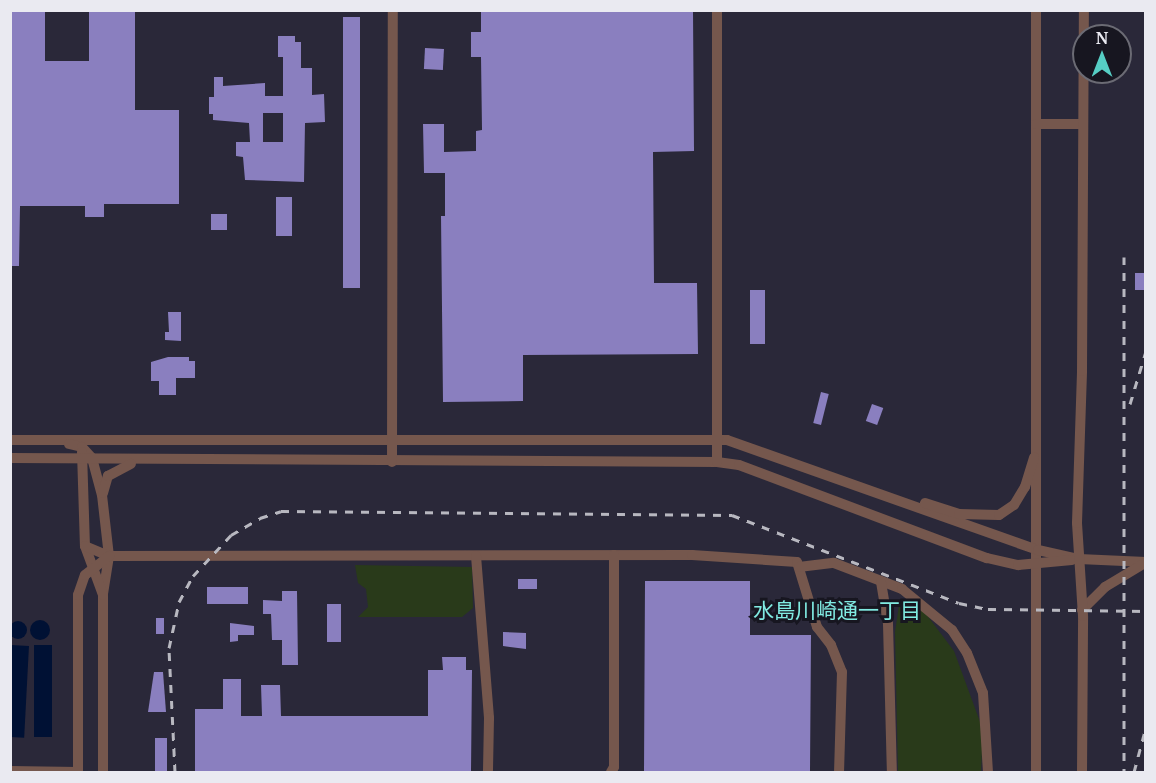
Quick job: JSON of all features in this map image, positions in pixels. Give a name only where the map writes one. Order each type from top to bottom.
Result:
[{"type":"lane","points":[[392,462],[393,10]]},
{"type":"lane","points":[[717,10],[717,462]]},
{"type":"lane","points":[[1036,10],[1038,550],[1036,772]]},
{"type":"lane","points":[[1082,772],[1082,610],[1078,559],[1084,10]]},
{"type":"lane","points":[[1036,124],[1083,124]]},
{"type":"lane","points":[[10,440],[45,440],[137,462],[717,462],[739,465],[987,558],[1038,565],[1078,559]]},
{"type":"lane","points":[[10,458],[84,450],[392,440],[716,440],[751,445],[1038,550],[1078,559],[1146,562]]},
{"type":"lane","points":[[858,485],[960,514],[999,515],[1014,505],[1025,487],[1037,449]]},
{"type":"lane","points":[[84,450],[102,495],[109,556],[103,596],[103,772]]},
{"type":"lane","points":[[84,450],[85,546],[91,568],[103,596]]},
{"type":"lane","points":[[102,495],[108,476],[137,462]]},
{"type":"lane","points":[[85,546],[109,556],[614,555],[758,557],[797,562],[817,627],[831,645],[842,672],[839,772]]},
{"type":"lane","points":[[611,772],[614,767],[614,555]]},
{"type":"lane","points":[[10,771],[78,772],[78,595],[80,583],[91,568],[109,556]]},
{"type":"lane","points":[[476,556],[489,718],[488,772]]},
{"type":"lane","points":[[1082,610],[1105,587],[1146,562]]},
{"type":"lane","points":[[799,567],[834,563],[902,589],[952,630],[967,654],[983,693],[988,772]]},
{"type":"lane","points":[[881,582],[888,624],[892,772]]},
{"type":"shaded area","points":[[11,11],[1145,11],[1145,772],[11,772]]},
{"type":"green space","points":[[355,565],[472,567],[473,608],[462,617],[358,617],[368,607],[366,589],[358,583]]},
{"type":"green space","points":[[900,599],[920,606],[954,651],[983,730],[981,772],[898,772],[895,632]]},
{"type":"water","points":[[40,620],[47,623],[50,630],[47,637],[40,640],[33,637],[30,630],[33,623]]},
{"type":"water","points":[[14,621],[22,621],[27,626],[25,637],[14,639],[9,634],[9,626]]},
{"type":"water","points":[[11,645],[29,646],[24,738],[10,737]]},
{"type":"water","points":[[34,645],[52,645],[52,737],[34,737]]},
{"type":"building","points":[[10,10],[45,10],[45,61],[89,61],[89,10],[135,10],[135,110],[179,110],[179,204],[104,204],[104,217],[85,217],[85,206],[20,206],[19,266],[10,266]]},
{"type":"building","points":[[481,10],[693,10],[694,151],[653,152],[654,283],[697,283],[698,354],[523,355],[523,401],[443,402],[441,216],[445,216],[445,173],[424,173],[423,124],[444,124],[444,152],[476,151],[476,131],[482,130],[481,57],[471,57],[471,32],[481,32]]},
{"type":"building","points":[[343,17],[360,17],[360,288],[343,288]]},
{"type":"building","points":[[278,36],[295,36],[295,42],[301,42],[301,68],[312,68],[312,95],[324,94],[325,122],[305,123],[304,182],[245,180],[243,157],[236,156],[236,142],[250,142],[249,123],[213,120],[213,114],[209,114],[209,97],[214,97],[214,77],[223,77],[223,86],[265,83],[265,96],[283,96],[283,57],[278,57]],"holes":[[[263,113],[283,113],[283,142],[263,142]]]},
{"type":"building","points":[[425,48],[444,49],[443,70],[424,69]]},
{"type":"building","points":[[276,197],[292,197],[292,236],[276,236]]},
{"type":"building","points":[[211,214],[227,214],[227,230],[211,230]]},
{"type":"building","points":[[1135,273],[1146,273],[1146,290],[1135,290]]},
{"type":"building","points":[[750,290],[765,290],[765,344],[750,344]]},
{"type":"building","points":[[168,312],[181,312],[181,341],[165,340],[165,332],[169,332]]},
{"type":"building","points":[[168,357],[189,357],[189,361],[195,361],[195,378],[176,378],[176,395],[159,395],[159,381],[151,381],[151,362]]},
{"type":"building","points":[[821,392],[829,394],[821,425],[813,423]]},
{"type":"building","points":[[872,404],[883,408],[877,425],[866,421]]},
{"type":"building","points":[[518,579],[537,579],[537,589],[518,589]]},
{"type":"building","points":[[645,581],[750,581],[750,635],[811,635],[810,772],[644,772]]},
{"type":"building","points":[[207,587],[248,587],[248,604],[207,604]]},
{"type":"building","points":[[282,591],[297,591],[298,665],[282,665],[282,640],[272,640],[271,614],[263,614],[263,600],[282,601]]},
{"type":"building","points":[[327,604],[341,604],[341,642],[327,642]]},
{"type":"building","points":[[156,618],[164,618],[164,634],[156,634]]},
{"type":"building","points":[[230,623],[254,626],[254,635],[238,635],[238,641],[230,642]]},
{"type":"building","points":[[503,632],[526,633],[526,649],[503,646]]},
{"type":"building","points":[[442,657],[466,657],[466,670],[472,670],[471,772],[195,772],[195,709],[223,709],[223,679],[241,679],[241,716],[262,716],[261,685],[280,685],[281,716],[428,716],[428,670],[443,670]]},
{"type":"building","points":[[154,672],[163,672],[166,712],[148,712]]},
{"type":"building","points":[[155,738],[167,738],[167,772],[155,772]]},
{"type":"railway","points":[[1124,257],[1124,772]]},
{"type":"railway","points":[[1130,404],[1146,351]]},
{"type":"railway","points":[[175,772],[169,648],[179,602],[193,576],[231,535],[260,518],[281,511],[732,515],[959,603],[988,609],[1146,611]]},
{"type":"railway","points":[[1134,772],[1146,727]]},
{"type":"district","name":"水島川崎通一丁目","points":[[837,610]]}]
